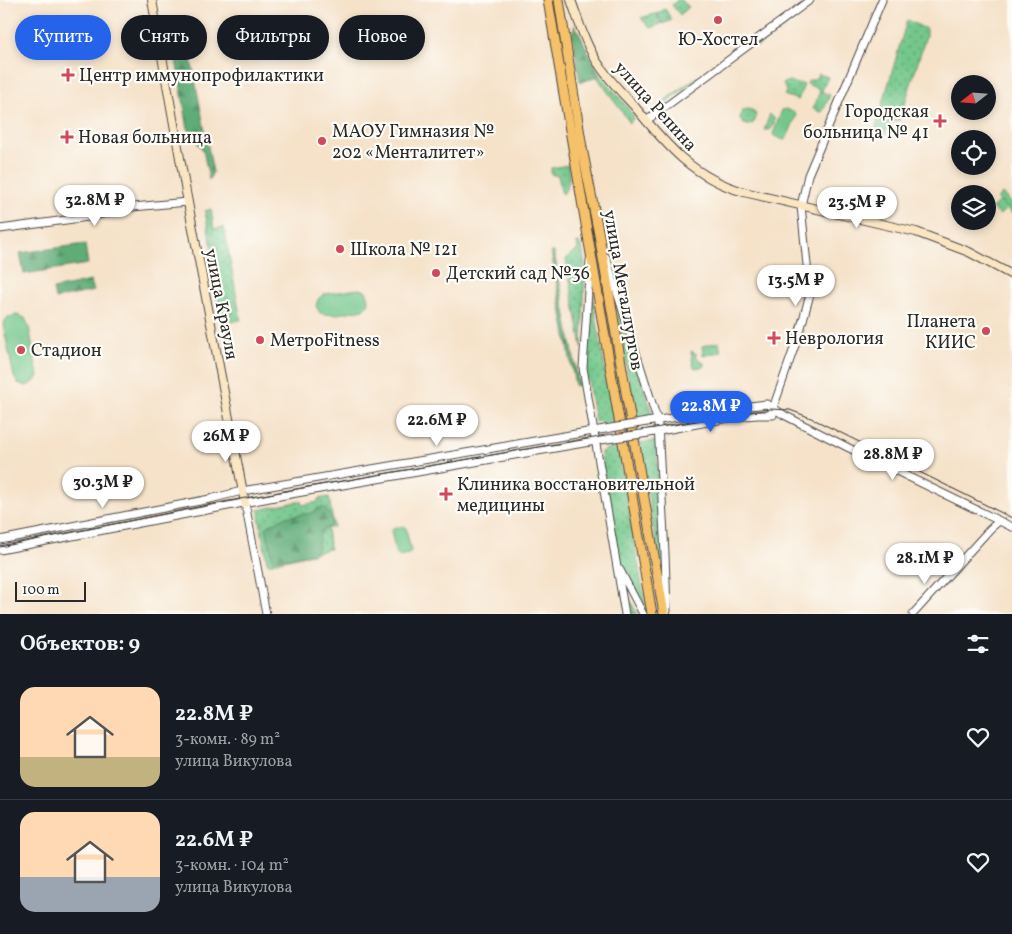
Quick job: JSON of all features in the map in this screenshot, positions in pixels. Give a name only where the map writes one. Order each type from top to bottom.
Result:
[{"type":"main road","name":"улица Крауля","points":[[152,0],[245,503]]},
{"type":"main road","name":"улица Металлургов","points":[[548,0],[652,614]]},
{"type":"main road","name":"улица Металлургов","points":[[560,0],[582,148],[665,614]]},
{"type":"main road","name":"улица Репина","points":[[571,0],[585,37],[600,66],[675,153],[696,171],[734,190],[916,232],[970,252],[1012,275]]},
{"type":"street","points":[[646,121],[810,0]]},
{"type":"street","points":[[772,411],[800,331],[810,294],[802,206],[808,175],[882,0]]},
{"type":"street","points":[[0,229],[88,217],[133,207],[188,202]]},
{"type":"street","points":[[599,235],[659,431],[665,554],[665,614]]},
{"type":"street","points":[[590,247],[583,368],[626,614]]},
{"type":"street","points":[[0,540],[242,491],[605,429],[767,404],[772,411]]},
{"type":"street","points":[[0,550],[300,492],[772,411],[784,415],[1012,528]]},
{"type":"street","name":"улица Крауля","points":[[245,503],[266,614]]},
{"type":"street","points":[[913,614],[999,520]]},
{"type":"street","points":[[618,565],[643,614]]},
{"type":"green space","points":[[677,0],[682,0],[689,7],[680,15],[672,5]]},
{"type":"green space","points":[[665,9],[672,20],[663,24],[658,13]]},
{"type":"green space","points":[[799,12],[801,15],[757,47],[756,45]]},
{"type":"green space","points":[[657,13],[661,24],[650,28],[641,18]]},
{"type":"green space","points":[[907,20],[926,29],[926,36],[900,119],[889,123],[884,137],[874,134]]},
{"type":"green space","points":[[575,25],[599,73],[595,78],[580,82],[572,34]]},
{"type":"green space","points":[[176,60],[191,60],[213,172],[209,180],[203,150],[195,140],[190,141]]},
{"type":"green space","points":[[600,74],[634,117],[630,123],[597,77]]},
{"type":"green space","points":[[819,74],[828,77],[822,91],[807,84],[808,81],[814,79]]},
{"type":"green space","points":[[697,77],[698,79],[658,108],[654,108]]},
{"type":"green space","points":[[789,81],[804,85],[798,100],[784,95],[786,92],[783,83]]},
{"type":"green space","points":[[820,91],[830,95],[821,112],[813,109]]},
{"type":"green space","points":[[745,109],[751,109],[756,114],[754,123],[745,125],[740,120],[740,114]]},
{"type":"green space","points":[[786,109],[795,113],[796,116],[787,138],[784,140],[773,134],[782,110]]},
{"type":"green space","points":[[770,114],[774,118],[774,124],[769,130],[764,130]]},
{"type":"green space","points":[[568,165],[569,181],[563,194],[558,175],[551,174],[551,168]]},
{"type":"green space","points":[[1002,194],[1012,203],[1012,214],[997,199]]},
{"type":"green space","points":[[999,201],[1007,208],[1000,215],[996,212],[996,204]]},
{"type":"green space","points":[[211,209],[214,229],[224,227],[241,320],[223,323],[221,319],[210,259],[212,249],[205,211]]},
{"type":"green space","points":[[577,243],[582,246],[585,268],[582,347],[566,259],[578,250]]},
{"type":"green space","points":[[85,244],[88,264],[24,274],[20,253]]},
{"type":"green space","points":[[551,252],[554,252],[579,385],[575,386]]},
{"type":"green space","points":[[611,278],[652,414],[635,417]]},
{"type":"green space","points":[[91,281],[94,291],[55,299],[53,289]]},
{"type":"green space","points":[[590,282],[614,421],[603,424],[599,421],[595,422],[587,375]]},
{"type":"green space","points":[[359,289],[366,291],[369,302],[362,309],[327,314],[320,313],[316,306],[318,299],[324,294]]},
{"type":"green space","points":[[17,315],[25,318],[29,327],[38,376],[34,382],[26,386],[18,383],[14,377],[3,324],[8,317]]},
{"type":"green space","points":[[719,342],[721,352],[703,355],[702,346]]},
{"type":"green space","points":[[691,351],[697,354],[695,356],[704,363],[704,366],[696,368],[693,366]]},
{"type":"green space","points":[[655,441],[656,443],[665,595],[639,443]]},
{"type":"green space","points":[[618,447],[647,614],[620,565],[601,455],[601,452],[609,448]]},
{"type":"green space","points":[[329,497],[334,527],[327,529],[330,549],[268,564],[258,510],[301,501],[302,505],[318,502],[318,499]]},
{"type":"green space","points":[[322,507],[325,508],[331,517],[332,525],[321,531],[317,549],[313,554],[273,560],[266,527],[285,517],[312,513]]},
{"type":"green space","points":[[403,526],[406,528],[411,551],[409,554],[398,556],[391,531],[393,528]]},
{"type":"green space","points":[[622,583],[637,614],[627,614]]},
{"type":"tram line","points":[[0,547],[223,502],[770,409],[790,410],[811,418],[1012,518]]},
{"type":"place","name":"Ю-Хостел","points":[[718,20]]},
{"type":"place","name":"Центр иммунопрофилактики","points":[[68,75]]},
{"type":"place","name":"Городская больница № 41","points":[[940,121]]},
{"type":"place","name":"Новая больница","points":[[67,137]]},
{"type":"place","name":"МАОУ Гимназия № 202 «Менталитет»","points":[[322,141]]},
{"type":"place","name":"Школа № 121","points":[[340,249]]},
{"type":"place","name":"Детский сад №36","points":[[436,273]]},
{"type":"place","name":"Планета КИИС","points":[[986,331]]},
{"type":"place","name":"Неврология","points":[[774,338]]},
{"type":"place","name":"МетроFitness","points":[[260,340]]},
{"type":"place","name":"Стадион","points":[[21,350]]},
{"type":"place","name":"Клиника восстановительной медицины","points":[[446,494]]}]
